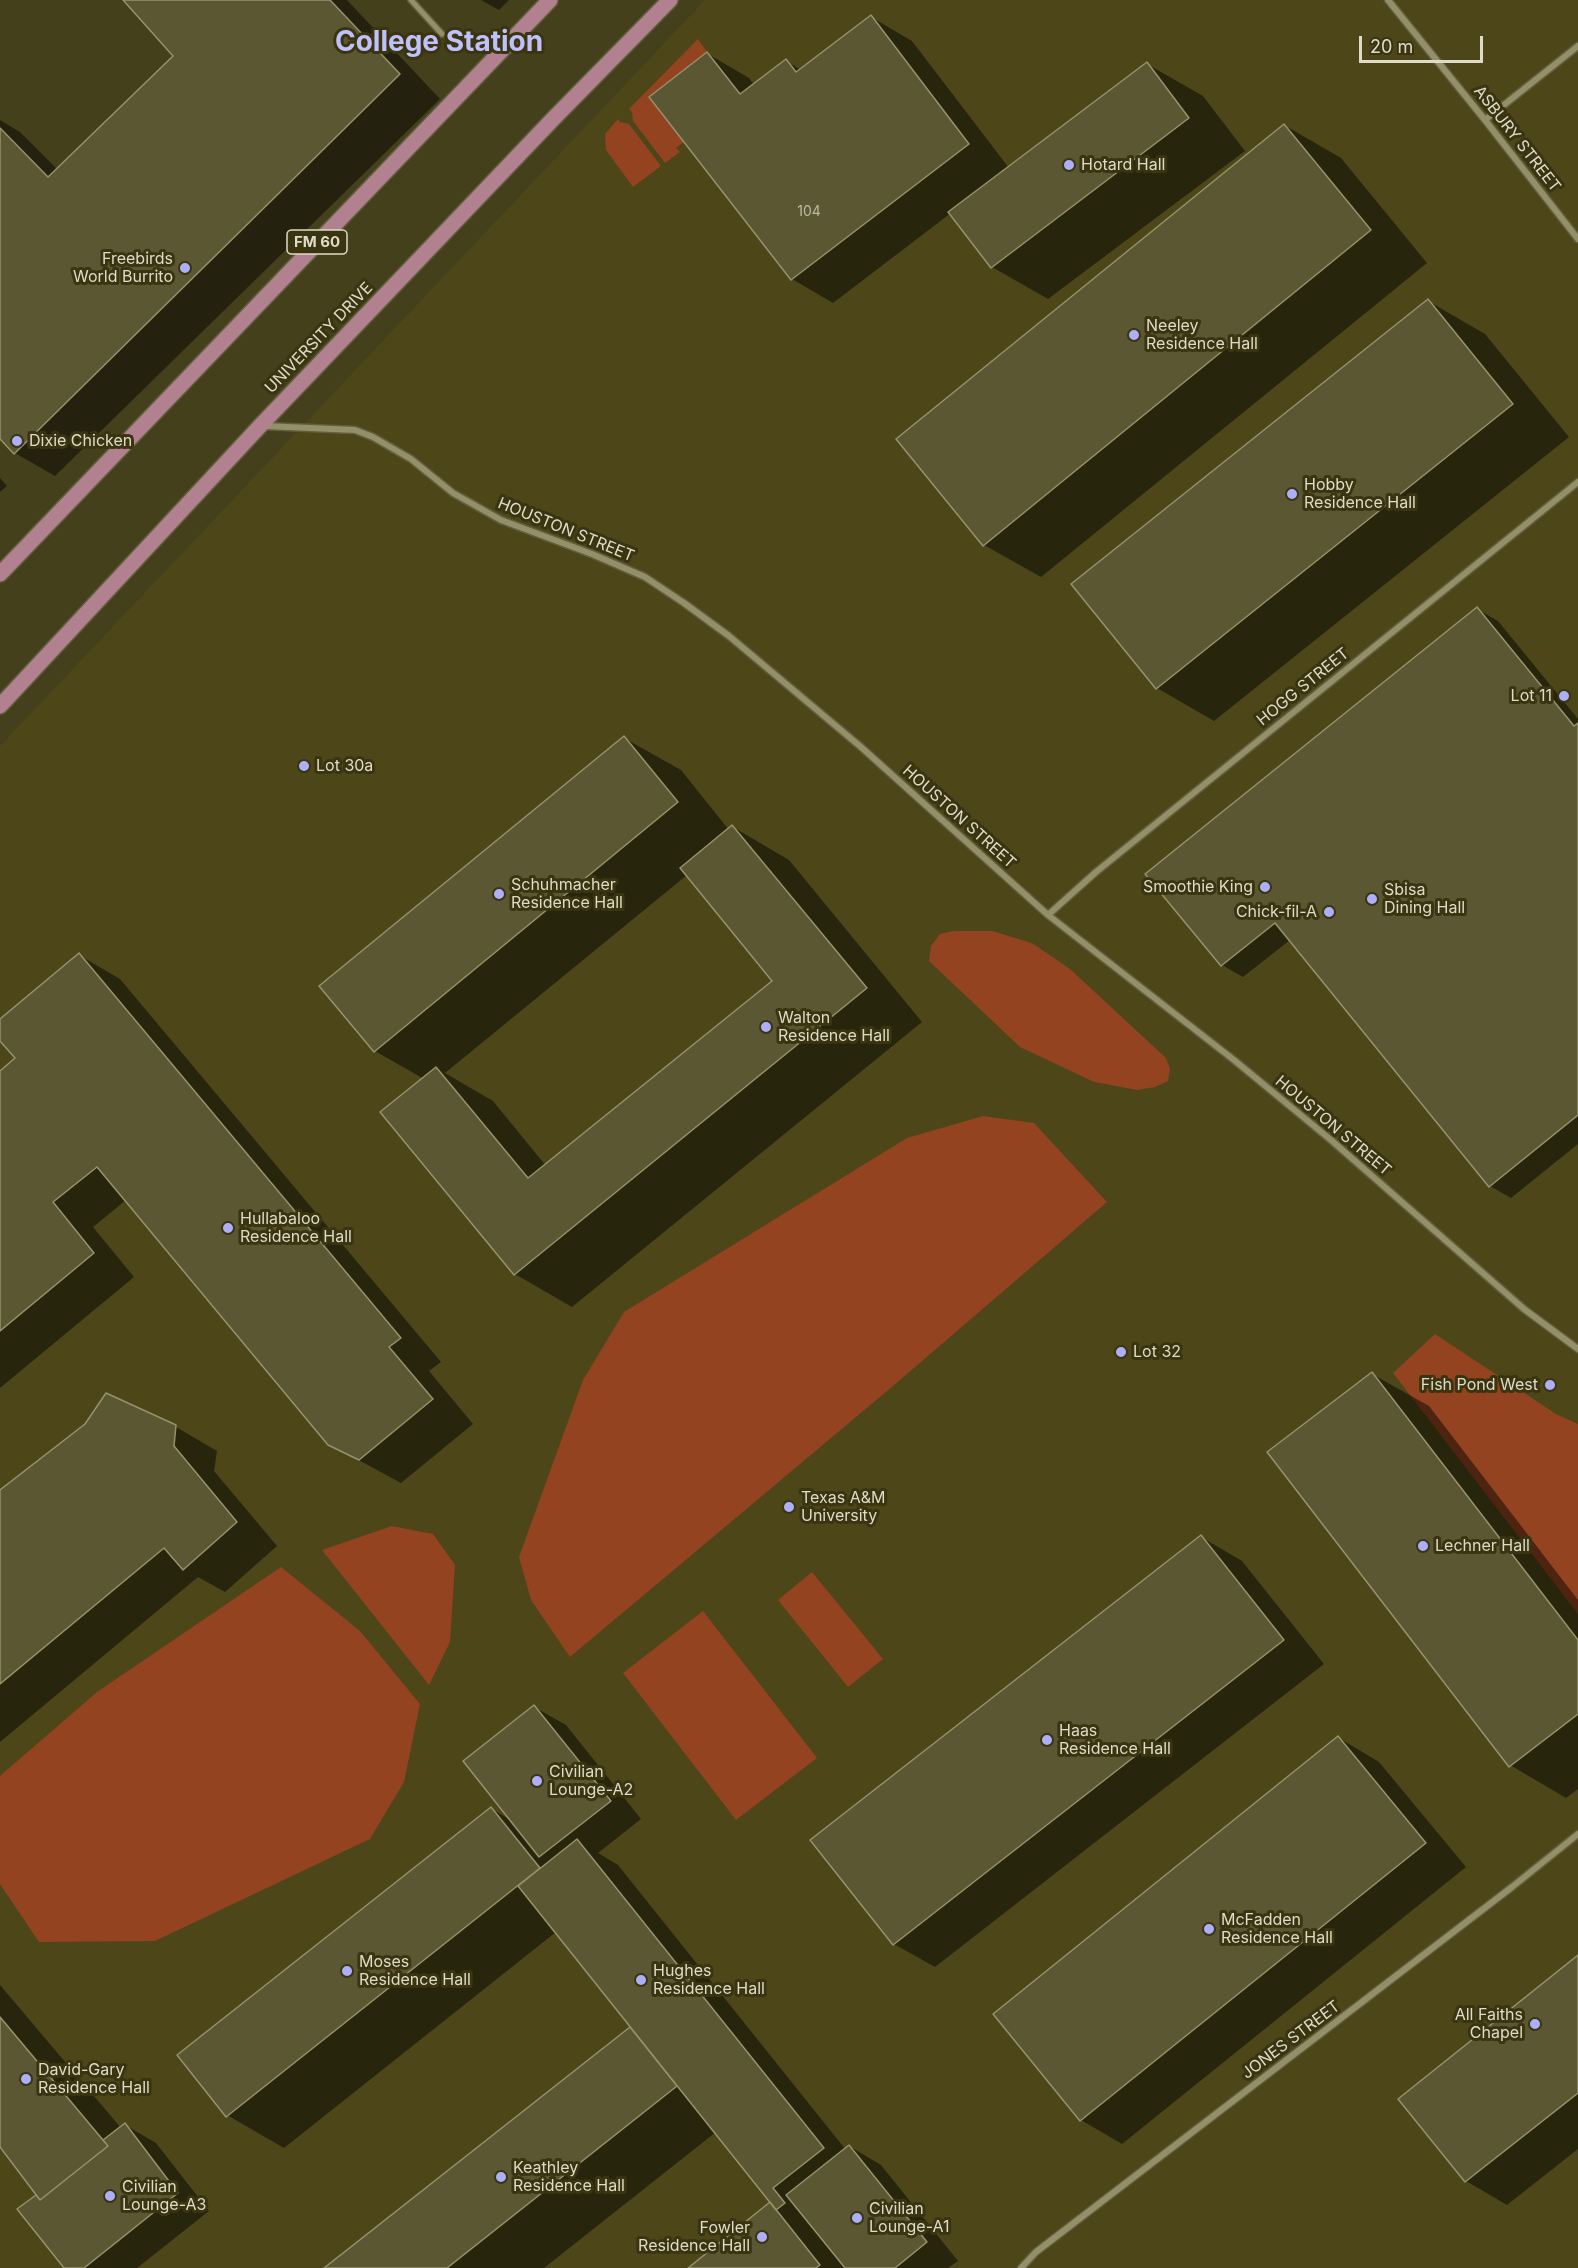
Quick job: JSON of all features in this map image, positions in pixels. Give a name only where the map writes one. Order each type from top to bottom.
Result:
[{"type":"main road","name":"FM 60","points":[[0,574],[550,0]]},
{"type":"main road","name":"UNIVERSITY DRIVE","points":[[0,706],[260,426],[670,0]]},
{"type":"street","points":[[411,0],[442,34]]},
{"type":"street","name":"ASBURY STREET","points":[[1388,0],[1578,239]]},
{"type":"street","points":[[1485,120],[1578,45]]},
{"type":"street","name":"HOUSTON STREET","points":[[260,426],[355,430],[373,437],[411,459],[453,493],[501,520],[592,554],[645,577],[684,603],[729,636],[861,747],[1048,915],[1305,1118],[1524,1309],[1578,1349]]},
{"type":"street","name":"HOGG STREET","points":[[1048,915],[1096,872],[1578,482]]},
{"type":"street","name":"JONES STREET","points":[[1021,2268],[1036,2252],[1503,1895],[1578,1834]]},
{"type":"shaded area","name":"Texas A&M University","points":[[705,0],[1578,0],[1578,2268],[0,2268],[0,746]]},
{"type":"shaded area","points":[[698,39],[707,52],[649,97],[684,142],[676,148],[680,152],[665,163],[633,121],[632,112],[629,109]]},
{"type":"shaded area","points":[[618,119],[620,122],[629,124],[661,166],[633,187],[606,150],[605,134]]},
{"type":"shaded area","points":[[954,931],[992,931],[1032,943],[1070,969],[1166,1058],[1170,1069],[1168,1081],[1155,1087],[1137,1090],[1094,1082],[1020,1047],[929,961],[931,946],[940,934]]},
{"type":"shaded area","points":[[983,1116],[1034,1123],[1107,1202],[893,1386],[570,1657],[531,1600],[519,1557],[583,1380],[624,1312],[907,1138]]},
{"type":"shaded area","points":[[1435,1334],[1556,1414],[1578,1424],[1578,1614],[1393,1373]]},
{"type":"shaded area","points":[[392,1526],[433,1534],[455,1565],[450,1642],[429,1685],[322,1550]]},
{"type":"shaded area","points":[[281,1567],[360,1631],[420,1704],[404,1782],[370,1839],[155,1941],[39,1942],[0,1884],[0,1776],[97,1692]]},
{"type":"shaded area","points":[[812,1572],[883,1659],[848,1687],[778,1600]]},
{"type":"shaded area","points":[[703,1611],[817,1758],[736,1820],[623,1673]]},
{"type":"building","points":[[123,0],[330,0],[400,74],[14,454],[0,439],[0,128],[48,177],[173,56]]},
{"type":"building","points":[[871,15],[969,144],[791,280],[649,97],[707,52],[740,94],[786,59],[796,72]]},
{"type":"building","name":"Hotard Hall","points":[[1147,62],[1189,118],[991,268],[948,212]]},
{"type":"building","name":"Neeley Residence Hall","points":[[1284,124],[1371,230],[983,546],[896,439]]},
{"type":"building","name":"Hobby Residence Hall","points":[[1428,299],[1513,404],[1156,689],[1071,584]]},
{"type":"building","name":"Sbisa Dining Hall","points":[[1477,607],[1574,726],[1578,723],[1578,1115],[1489,1187],[1275,923],[1221,966],[1145,874]]},
{"type":"building","name":"Schuhmacher Residence Hall","points":[[624,736],[678,802],[374,1052],[319,986]]},
{"type":"building","name":"Walton Residence Hall","points":[[732,825],[867,988],[514,1275],[380,1112],[436,1067],[528,1178],[772,981],[680,868]]},
{"type":"building","name":"Hullabaloo Residence Hall","points":[[79,953],[401,1338],[389,1347],[433,1399],[359,1460],[328,1445],[97,1167],[53,1202],[94,1253],[0,1331],[0,1071],[15,1058],[0,1041],[0,1019]]},
{"type":"building","name":"Lechner Hall","points":[[1372,1372],[1578,1640],[1578,1714],[1509,1767],[1267,1452]]},
{"type":"building","points":[[106,1393],[176,1425],[174,1446],[237,1522],[183,1570],[164,1548],[0,1684],[0,1490],[85,1424]]},
{"type":"building","name":"Haas Residence Hall","points":[[1201,1535],[1284,1640],[893,1945],[810,1840]]},
{"type":"building","name":"Civilian Lounge-A2","points":[[534,1705],[611,1801],[539,1857],[463,1761]]},
{"type":"building","name":"McFadden Residence Hall","points":[[1338,1736],[1426,1843],[1080,2121],[993,2014]]},
{"type":"building","name":"Moses Residence Hall","points":[[491,1807],[540,1868],[226,2117],[177,2055]]},
{"type":"building","name":"Hughes Residence Hall","points":[[577,1839],[824,2148],[773,2188],[785,2203],[776,2210],[518,1886]]},
{"type":"building","name":"All Faiths Chapel","points":[[1578,1955],[1578,2093],[1465,2182],[1398,2099]]},
{"type":"building","name":"David-Gary Residence Hall","points":[[0,2017],[108,2146],[40,2200],[0,2147]]},
{"type":"building","name":"Keathley Residence Hall","points":[[630,2027],[677,2086],[447,2268],[324,2268]]},
{"type":"building","name":"Civilian Lounge-A3","points":[[125,2123],[178,2193],[84,2268],[64,2268],[17,2209],[36,2195],[40,2200],[108,2146],[103,2140]]},
{"type":"building","name":"Civilian Lounge-A1","points":[[849,2145],[927,2242],[895,2268],[845,2268],[786,2195]]},
{"type":"building","name":"Fowler Residence Hall","points":[[770,2202],[820,2265],[816,2268],[688,2268]]},
{"type":"place","name":"Hotard Hall","points":[[1069,165]]},
{"type":"place","name":"Freebirds World Burrito","points":[[185,268]]},
{"type":"place","name":"Neeley Residence Hall","points":[[1134,335]]},
{"type":"place","name":"Dixie Chicken","points":[[17,441]]},
{"type":"place","name":"Hobby Residence Hall","points":[[1292,494]]},
{"type":"place","name":"Lot 11","points":[[1564,696]]},
{"type":"place","name":"Lot 30a","points":[[304,766]]},
{"type":"place","name":"Smoothie King","points":[[1265,887]]},
{"type":"place","name":"Schuhmacher Residence Hall","points":[[499,894]]},
{"type":"place","name":"Sbisa Dining Hall","points":[[1372,899]]},
{"type":"place","name":"Chick-fil-A","points":[[1329,912]]},
{"type":"place","name":"Walton Residence Hall","points":[[766,1027]]},
{"type":"place","name":"Hullabaloo Residence Hall","points":[[228,1228]]},
{"type":"place","name":"Lot 32","points":[[1121,1352]]},
{"type":"place","name":"Fish Pond West","points":[[1550,1385]]},
{"type":"place","name":"Texas A&M University","points":[[789,1507]]},
{"type":"place","name":"Lechner Hall","points":[[1423,1546]]},
{"type":"place","name":"Haas Residence Hall","points":[[1047,1740]]},
{"type":"place","name":"Civilian Lounge-A2","points":[[537,1781]]},
{"type":"place","name":"McFadden Residence Hall","points":[[1209,1929]]},
{"type":"place","name":"Moses Residence Hall","points":[[347,1971]]},
{"type":"place","name":"Hughes Residence Hall","points":[[641,1980]]},
{"type":"place","name":"All Faiths Chapel","points":[[1535,2024]]},
{"type":"place","name":"David-Gary Residence Hall","points":[[26,2079]]},
{"type":"place","name":"Keathley Residence Hall","points":[[501,2177]]},
{"type":"place","name":"Civilian Lounge-A3","points":[[110,2196]]},
{"type":"place","name":"Civilian Lounge-A1","points":[[857,2218]]},
{"type":"place","name":"Fowler Residence Hall","points":[[762,2237]]},
{"type":"district","name":"College Station","points":[[439,43]]}]
